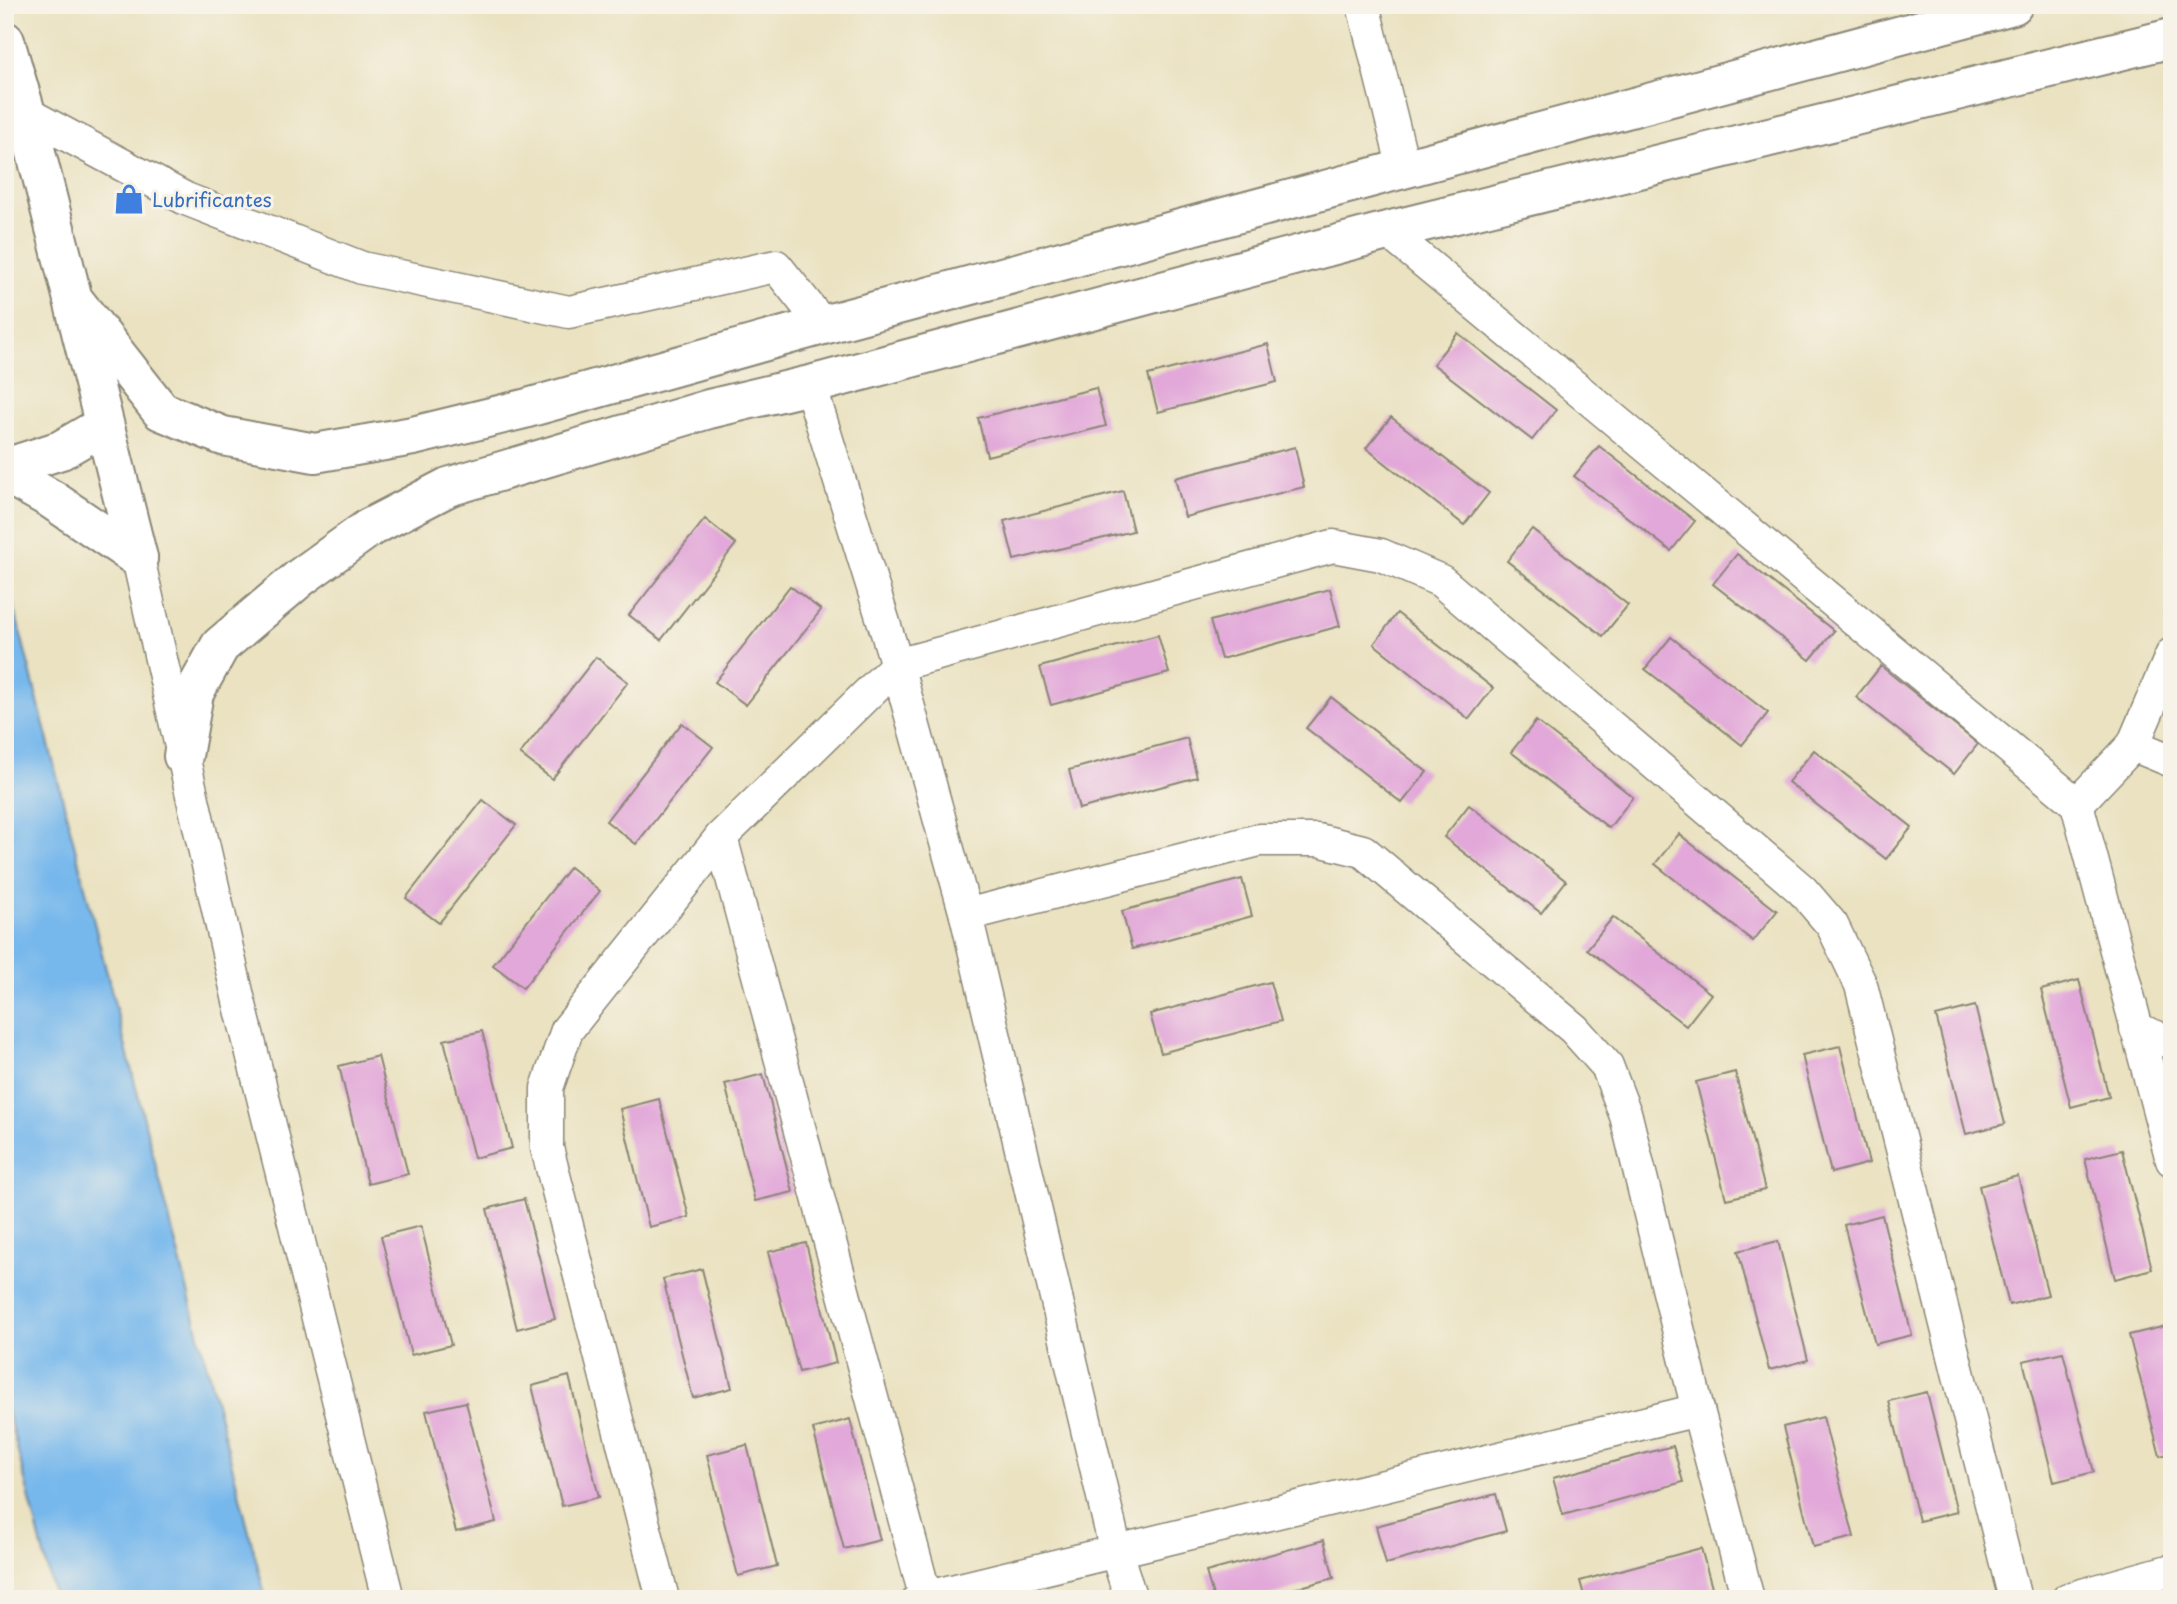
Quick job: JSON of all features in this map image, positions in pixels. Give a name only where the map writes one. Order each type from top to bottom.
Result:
[{"type":"street","points":[[1363,5],[1404,169]]},
{"type":"street","points":[[73,299],[161,411],[223,436],[315,453],[413,436],[524,409],[822,325],[2013,5]]},
{"type":"street","points":[[183,756],[194,694],[220,646],[301,577],[369,528],[448,488],[709,409],[810,386],[1387,230],[2172,38]]},
{"type":"street","points":[[5,41],[26,113],[138,558],[239,1001],[388,1599]]},
{"type":"street","points":[[26,113],[186,199],[362,268],[569,312],[776,266],[822,325]]},
{"type":"street","points":[[5,144],[26,113]]},
{"type":"street","points":[[1387,230],[2077,804],[2172,1160]]},
{"type":"street","points":[[810,386],[897,665],[966,915],[1116,1552],[1131,1599]]},
{"type":"street","points":[[5,468],[61,450],[104,425]]},
{"type":"street","points":[[5,473],[51,499],[138,558]]},
{"type":"street","points":[[663,1599],[547,1148],[547,1088],[567,1030],[721,836],[897,665],[1334,546],[1381,555],[1441,581],[1801,890],[1832,925],[1861,985],[2015,1599]]},
{"type":"street","points":[[2077,804],[2133,745],[2172,654]]},
{"type":"street","points":[[2133,745],[2172,761]]},
{"type":"street","points":[[721,836],[924,1598],[1698,1410]]},
{"type":"street","points":[[966,915],[1259,841],[1318,841],[1363,851],[1574,1029],[1607,1066],[1626,1116],[1698,1410],[1748,1599]]},
{"type":"street","points":[[2136,1029],[2172,1043]]},
{"type":"street","points":[[2068,1599],[2172,1570]]},
{"type":"water","points":[[5,572],[266,1599],[55,1599],[5,1401]]},
{"type":"building","points":[[1458,333],[1556,410],[1532,440],[1433,364]]},
{"type":"building","points":[[1268,344],[1277,382],[1158,412],[1148,375]]},
{"type":"building","points":[[1096,388],[1106,426],[987,456],[978,418]]},
{"type":"building","points":[[1391,417],[1489,493],[1464,525],[1366,448]]},
{"type":"building","points":[[1599,446],[1695,521],[1671,551],[1574,476]]},
{"type":"building","points":[[1295,447],[1304,487],[1185,517],[1175,478]]},
{"type":"building","points":[[1123,491],[1133,531],[1014,560],[1004,521]]},
{"type":"building","points":[[705,519],[736,544],[661,640],[629,615]]},
{"type":"building","points":[[1532,529],[1628,605],[1603,636],[1507,561]]},
{"type":"building","points":[[1737,554],[1834,631],[1810,660],[1713,584]]},
{"type":"building","points":[[790,586],[821,610],[746,705],[715,682]]},
{"type":"building","points":[[1330,589],[1340,626],[1221,659],[1210,621]]},
{"type":"building","points":[[1397,613],[1493,688],[1469,719],[1374,644]]},
{"type":"building","points":[[1158,635],[1169,673],[1051,705],[1040,667]]},
{"type":"building","points":[[1671,637],[1768,713],[1742,745],[1645,669]]},
{"type":"building","points":[[596,657],[628,682],[552,779],[520,754]]},
{"type":"building","points":[[1881,666],[1978,744],[1954,774],[1856,697]]},
{"type":"building","points":[[1331,697],[1427,772],[1402,803],[1306,728]]},
{"type":"building","points":[[1536,721],[1633,797],[1609,828],[1511,752]]},
{"type":"building","points":[[682,723],[713,747],[636,844],[606,821]]},
{"type":"building","points":[[1187,738],[1197,777],[1079,809],[1069,770]]},
{"type":"building","points":[[1814,750],[1912,827],[1886,859],[1788,782]]},
{"type":"building","points":[[483,800],[516,825],[439,923],[406,898]]},
{"type":"building","points":[[1469,805],[1566,881],[1541,913],[1444,837]]},
{"type":"building","points":[[1679,834],[1777,911],[1753,941],[1655,864]]},
{"type":"building","points":[[570,867],[600,891],[523,988],[493,965]]},
{"type":"building","points":[[1242,879],[1252,916],[1132,949],[1122,911]]},
{"type":"building","points":[[1613,917],[1711,994],[1686,1026],[1587,949]]},
{"type":"building","points":[[2079,980],[2109,1097],[2071,1107],[2041,990]]},
{"type":"building","points":[[1270,982],[1281,1021],[1161,1053],[1150,1014]]},
{"type":"building","points":[[1975,1006],[2005,1124],[1966,1134],[1936,1016]]},
{"type":"building","points":[[482,1031],[512,1148],[474,1158],[444,1040]]},
{"type":"building","points":[[1840,1046],[1869,1163],[1831,1173],[1802,1055]]},
{"type":"building","points":[[378,1056],[408,1174],[368,1184],[339,1066]]},
{"type":"building","points":[[1735,1072],[1765,1190],[1726,1199],[1696,1082]]},
{"type":"building","points":[[763,1074],[793,1192],[755,1201],[725,1084]]},
{"type":"building","points":[[659,1099],[689,1217],[649,1227],[620,1109]]},
{"type":"building","points":[[2122,1150],[2152,1269],[2115,1279],[2085,1159]]},
{"type":"building","points":[[2018,1176],[2048,1295],[2009,1305],[1979,1186]]},
{"type":"building","points":[[524,1199],[555,1319],[517,1329],[487,1209]]},
{"type":"building","points":[[1882,1215],[1912,1335],[1875,1344],[1844,1225]]},
{"type":"building","points":[[421,1226],[451,1345],[411,1355],[381,1236]]},
{"type":"building","points":[[1778,1241],[1808,1360],[1769,1370],[1738,1251]]},
{"type":"building","points":[[806,1243],[836,1363],[799,1372],[768,1252]]},
{"type":"building","points":[[702,1269],[732,1388],[693,1398],[663,1279]]},
{"type":"building","points":[[2166,1326],[2172,1347],[2172,1453],[2160,1456],[2129,1335]]},
{"type":"building","points":[[2063,1352],[2094,1472],[2054,1482],[2023,1361]]},
{"type":"building","points":[[569,1376],[599,1497],[562,1506],[532,1386]]},
{"type":"building","points":[[1927,1392],[1957,1512],[1919,1521],[1889,1401]]},
{"type":"building","points":[[466,1402],[496,1522],[456,1532],[426,1411]]},
{"type":"building","points":[[1823,1417],[1854,1537],[1813,1547],[1783,1427]]},
{"type":"building","points":[[850,1419],[880,1540],[844,1549],[813,1429]]},
{"type":"building","points":[[747,1445],[777,1566],[738,1576],[707,1455]]},
{"type":"building","points":[[1673,1446],[1683,1482],[1563,1515],[1553,1478]]},
{"type":"building","points":[[1496,1494],[1506,1531],[1386,1564],[1376,1526]]},
{"type":"building","points":[[1324,1540],[1334,1578],[1256,1599],[1214,1599],[1206,1572]]},
{"type":"building","points":[[1701,1548],[1712,1588],[1670,1599],[1585,1599],[1580,1581]]},
{"type":"place","name":"Lubrificantes","points":[[129,199]]}]
